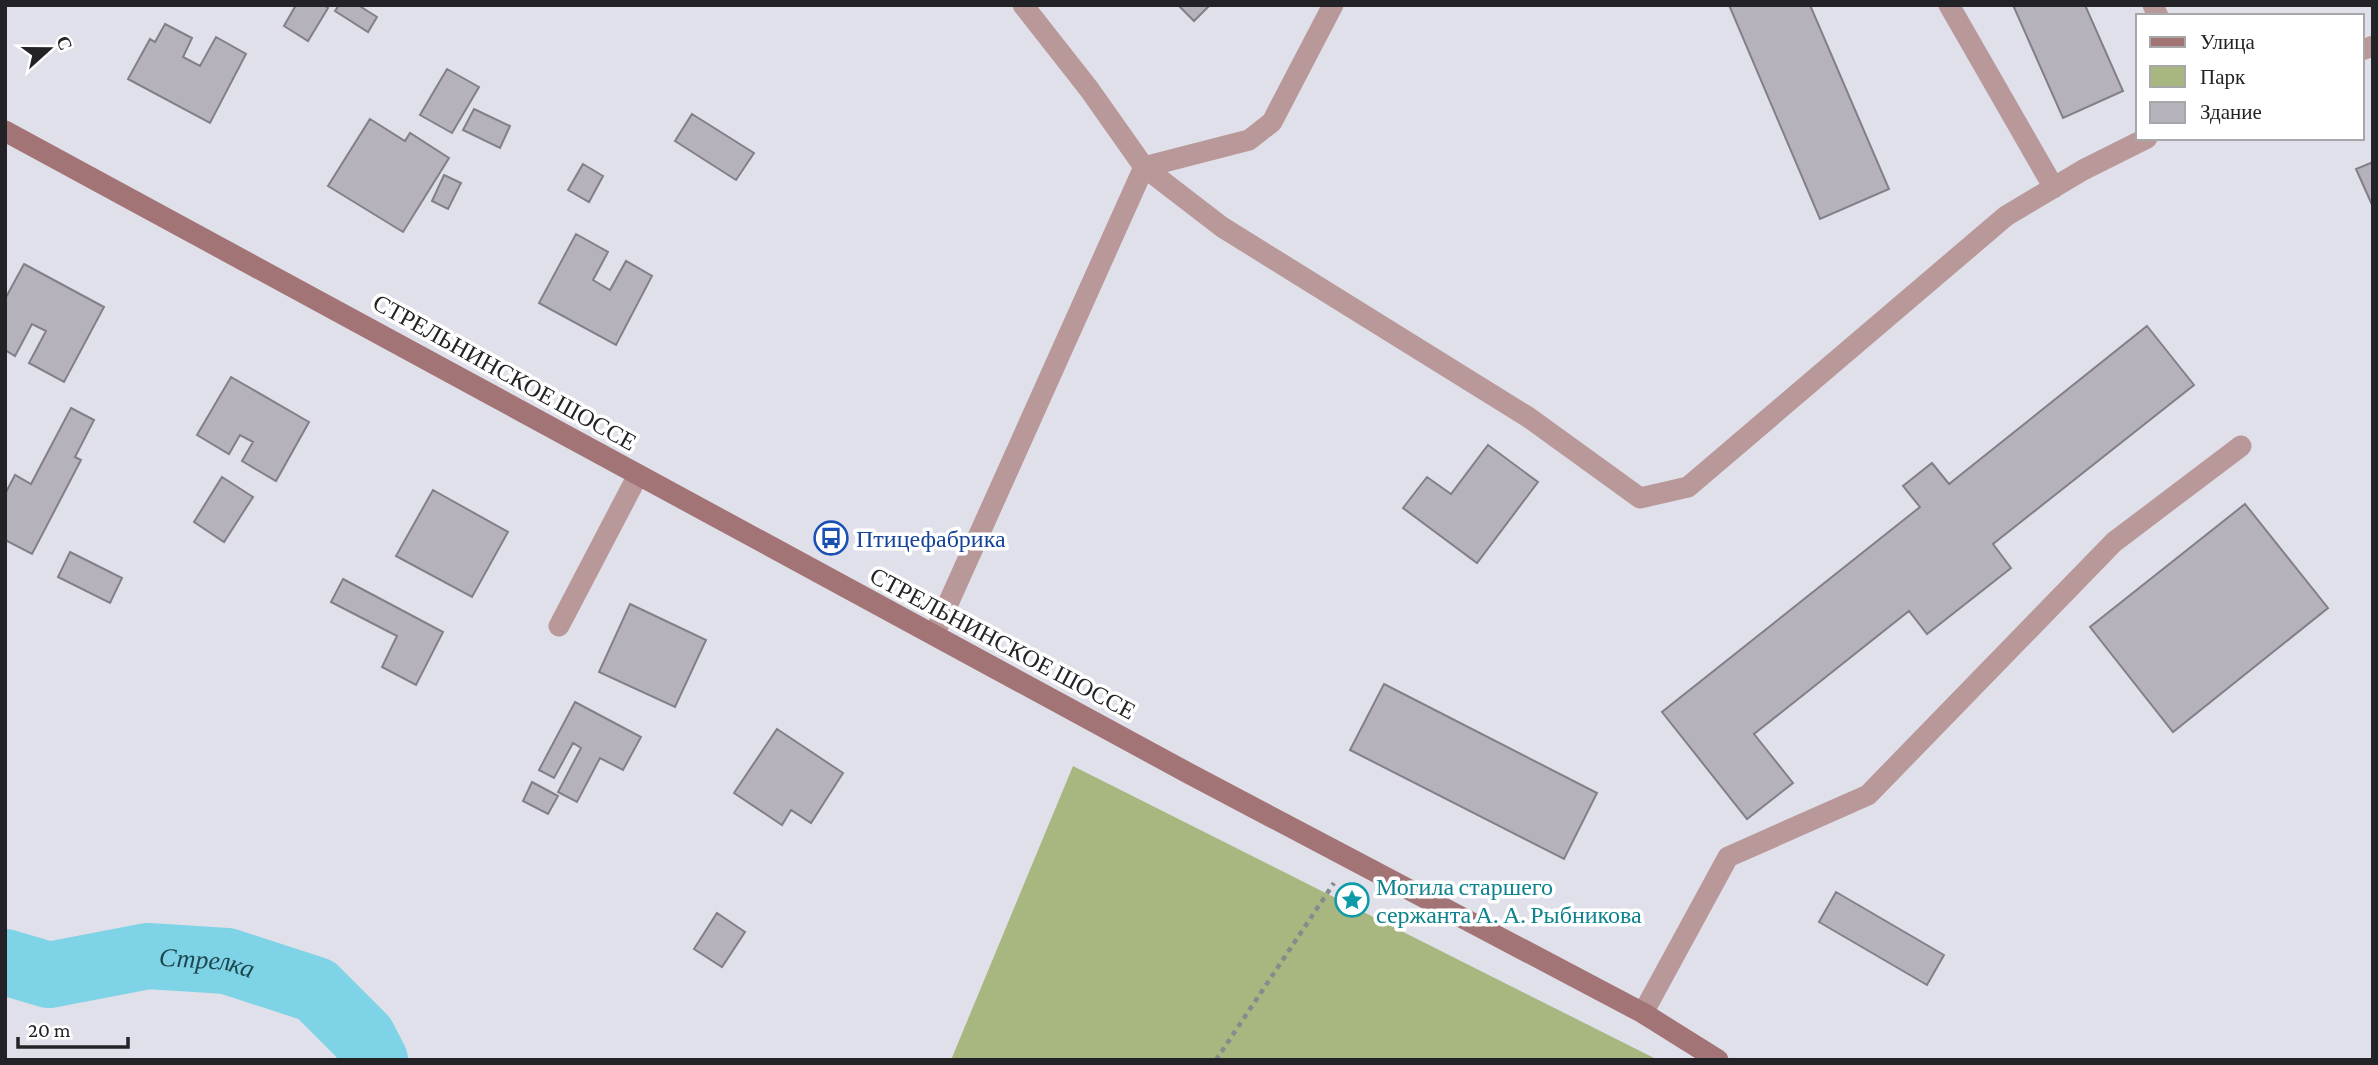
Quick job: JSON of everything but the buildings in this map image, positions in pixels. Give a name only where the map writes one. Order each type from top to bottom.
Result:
[{"type":"main road","name":"СТРЕЛЬНИНСКОЕ ШОССЕ","points":[[5,131],[1294,830],[1643,1013],[1718,1060]]},
{"type":"street","points":[[1023,5],[1089,89],[1144,167],[1222,227],[1528,417],[1640,498],[1688,487],[2006,216],[2083,170],[2143,140]]},
{"type":"street","points":[[1144,167],[1249,140],[1272,122],[1333,5]]},
{"type":"street","points":[[1949,5],[2054,187]]},
{"type":"street","points":[[934,635],[1144,167]]},
{"type":"street","points":[[1643,1013],[1728,858],[1868,795],[2114,542],[2241,446]]},
{"type":"street","points":[[559,626],[638,475]]},
{"type":"path","points":[[1216,1060],[1337,878]]},
{"type":"green space","points":[[1073,766],[1658,1060],[951,1060]]},
{"type":"waterway","name":"Стрелка","points":[[5,962],[49,975],[148,956],[227,961],[316,990],[363,1037],[375,1060]]},
{"type":"place","name":"Птицефабрика","points":[[831,538]]},
{"type":"place","name":"Могила старшего сержанта А. А. Рыбникова","points":[[1352,900]]}]
